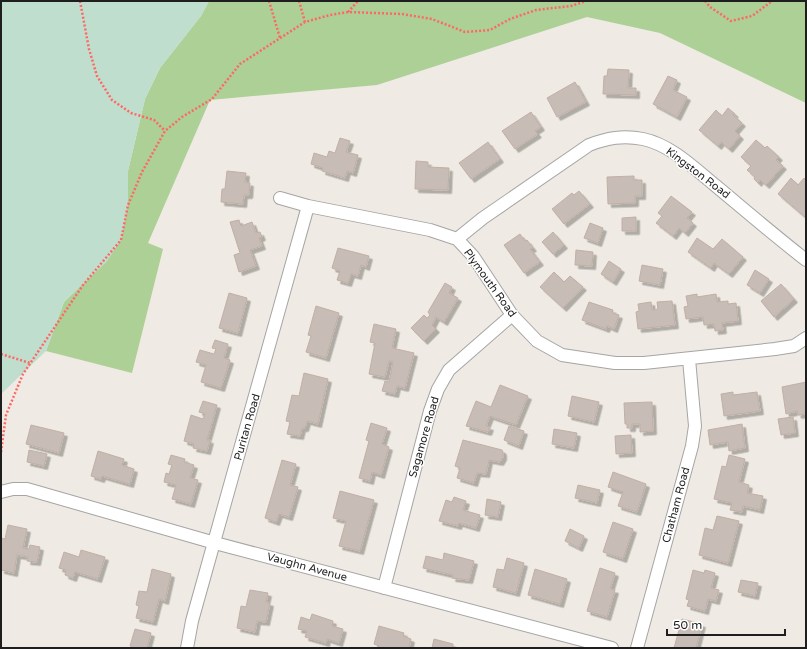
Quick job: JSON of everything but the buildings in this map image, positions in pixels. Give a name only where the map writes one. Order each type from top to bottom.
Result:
[{"type":"street","name":"Kingston Road","points":[[457,239],[496,208],[589,145],[606,139],[625,137],[644,139],[661,145],[684,160],[806,260]]},
{"type":"street","name":"Plymouth Road","points":[[280,198],[308,206],[430,230],[457,239],[473,256],[512,315],[537,341],[562,355],[615,364],[689,359],[794,346],[806,338]]},
{"type":"street","name":"Puritan Road","points":[[187,648],[192,621],[308,206]]},
{"type":"street","name":"Sagamore Road","points":[[384,588],[430,411],[438,389],[449,370],[512,315]]},
{"type":"street","name":"Chatham Road","points":[[637,648],[692,446],[696,426],[689,359]]},
{"type":"street","name":"Vaughn Avenue","points":[[2,492],[13,488],[27,489],[215,543],[612,648]]},
{"type":"path","points":[[80,1],[89,49],[97,76],[112,100],[131,113],[154,120],[165,131]]},
{"type":"path","points":[[269,1],[280,38]]},
{"type":"path","points":[[299,1],[304,22]]},
{"type":"path","points":[[348,12],[358,1]]},
{"type":"path","points":[[1,452],[6,416],[23,374],[82,285],[121,240],[128,206],[139,178],[165,131],[182,117],[212,99],[240,64],[304,22],[348,12],[410,15],[432,19],[465,32],[490,30],[510,19],[536,10],[571,6],[586,1]]},
{"type":"path","points":[[705,1],[710,7],[731,21],[752,16],[772,1]]},
{"type":"path","points":[[1,354],[6,357],[30,363]]},
{"type":"green space","points":[[1,1],[209,1],[201,16],[160,68],[145,99],[128,171],[128,205],[121,240],[107,261],[64,302],[46,351],[1,394]]},
{"type":"green space","points":[[209,1],[806,1],[806,103],[660,33],[587,17],[377,85],[210,100],[148,243],[163,249],[132,373],[46,351],[64,302],[107,261],[128,205],[128,171],[145,99],[160,68],[201,16]]}]
